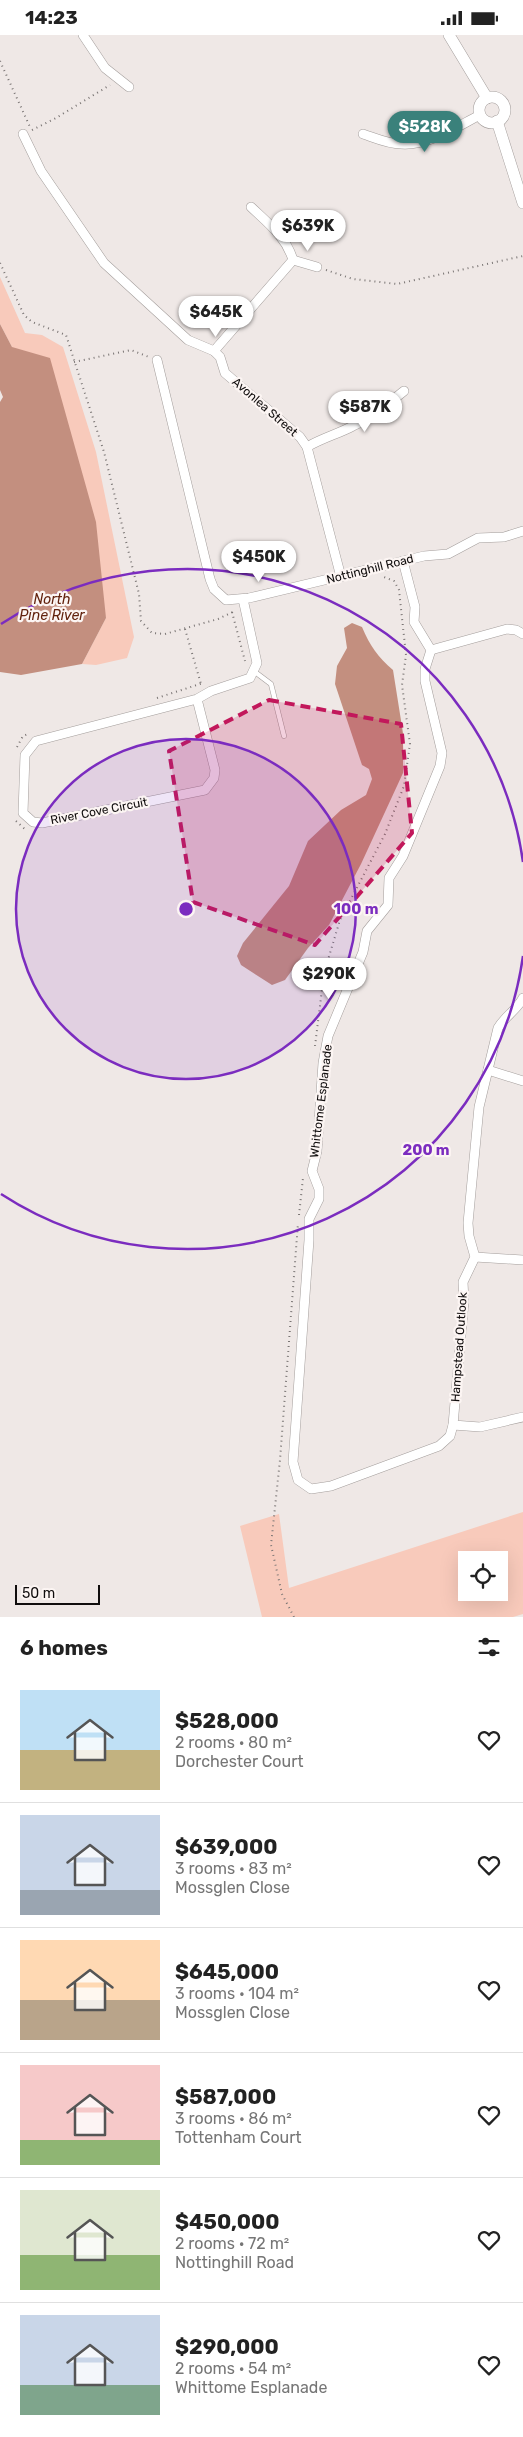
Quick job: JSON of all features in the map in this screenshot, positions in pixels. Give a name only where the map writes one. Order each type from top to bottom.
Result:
[{"type":"street","points":[[83,35],[105,68],[129,87]]},
{"type":"street","points":[[449,35],[487,98]]},
{"type":"street","points":[[495,97],[502,102],[504,115],[497,121],[485,121],[480,115],[479,107],[487,98],[495,97]]},
{"type":"street","points":[[363,134],[402,145],[434,139],[480,115]]},
{"type":"street","points":[[497,121],[523,203]]},
{"type":"street","points":[[27,132],[41,171],[104,263],[188,340],[214,351],[293,260]]},
{"type":"street","points":[[251,207],[281,235],[289,247],[293,260]]},
{"type":"street","points":[[293,260],[317,267]]},
{"type":"street","name":"Avonlea Street","points":[[214,351],[220,357],[226,373],[300,437],[307,447],[340,577]]},
{"type":"street","points":[[157,360],[210,579],[217,593],[232,601]]},
{"type":"street","points":[[307,447],[318,440],[352,427],[380,411],[404,391]]},
{"type":"street","name":"Nottinghill Road","points":[[232,601],[403,561],[448,554],[478,537],[504,537],[523,531]]},
{"type":"street","points":[[403,561],[415,607],[414,622],[431,650],[507,629],[516,629],[523,633]]},
{"type":"street","points":[[244,599],[257,663],[254,672]]},
{"type":"street","name":"Whittome Esplanade","points":[[293,1462],[310,1240],[309,1219],[319,1199],[319,1189],[312,1171],[317,1151],[323,1063],[334,1020],[363,952],[367,931],[388,905],[389,878],[402,856],[437,778],[442,753],[425,681],[425,669],[431,650]]},
{"type":"street","name":"River Cove Circuit","points":[[198,699],[215,770],[214,778],[205,790],[42,823],[33,822],[23,813],[25,755],[29,747],[36,741],[198,699],[211,691],[250,678],[254,672]]},
{"type":"street","points":[[523,998],[520,1005],[502,1020],[498,1028],[479,1107],[468,1223],[469,1236],[475,1257],[523,1260]]},
{"type":"street","points":[[488,1069],[523,1081]]},
{"type":"street","name":"Hampstead Outlook","points":[[293,1462],[298,1480],[311,1489],[320,1489],[440,1446],[450,1436],[453,1425],[464,1301],[463,1282],[475,1257]]},
{"type":"street","points":[[453,1425],[480,1427],[523,1417]]},
{"type":"lane","points":[[254,672],[271,684],[284,735]]},
{"type":"path","points":[[0,61],[27,132]]},
{"type":"path","points":[[35,129],[102,91]]},
{"type":"path","points":[[317,267],[353,279],[397,284],[523,256]]},
{"type":"path","points":[[0,263],[24,315],[32,323],[66,335],[104,452],[139,594],[141,621],[152,633],[165,635],[235,612],[232,601]]},
{"type":"path","points":[[74,362],[132,350],[157,360]]},
{"type":"path","points":[[232,612],[245,667]]},
{"type":"path","points":[[185,629],[201,684]]},
{"type":"path","points":[[152,699],[206,683],[211,691]]},
{"type":"path","points":[[15,753],[21,740],[30,732]]},
{"type":"path","points":[[15,819],[21,827],[32,833]]},
{"type":"highlighted area","points":[[269,700],[401,724],[412,833],[315,945],[193,902],[169,751]]},
{"type":"shaded area","points":[[0,277],[25,333],[42,335],[63,347],[96,452],[134,637],[127,658],[96,665],[82,664],[106,618],[12,347],[0,324]]},
{"type":"shaded area","points":[[523,1512],[523,1614],[513,1617],[262,1617],[240,1526],[279,1514],[289,1588]]},
{"type":"water","name":"North Pine River","points":[[0,324],[12,347],[50,358],[96,522],[106,618],[82,664],[21,675],[0,672],[0,402],[3,397],[0,390]]},
{"type":"water","points":[[352,623],[362,627],[375,651],[393,670],[403,733],[403,773],[361,864],[329,925],[308,948],[285,980],[272,985],[241,965],[237,956],[243,943],[289,886],[308,841],[341,810],[366,795],[372,779],[369,769],[362,765],[335,684],[337,666],[347,648],[344,628]]}]
